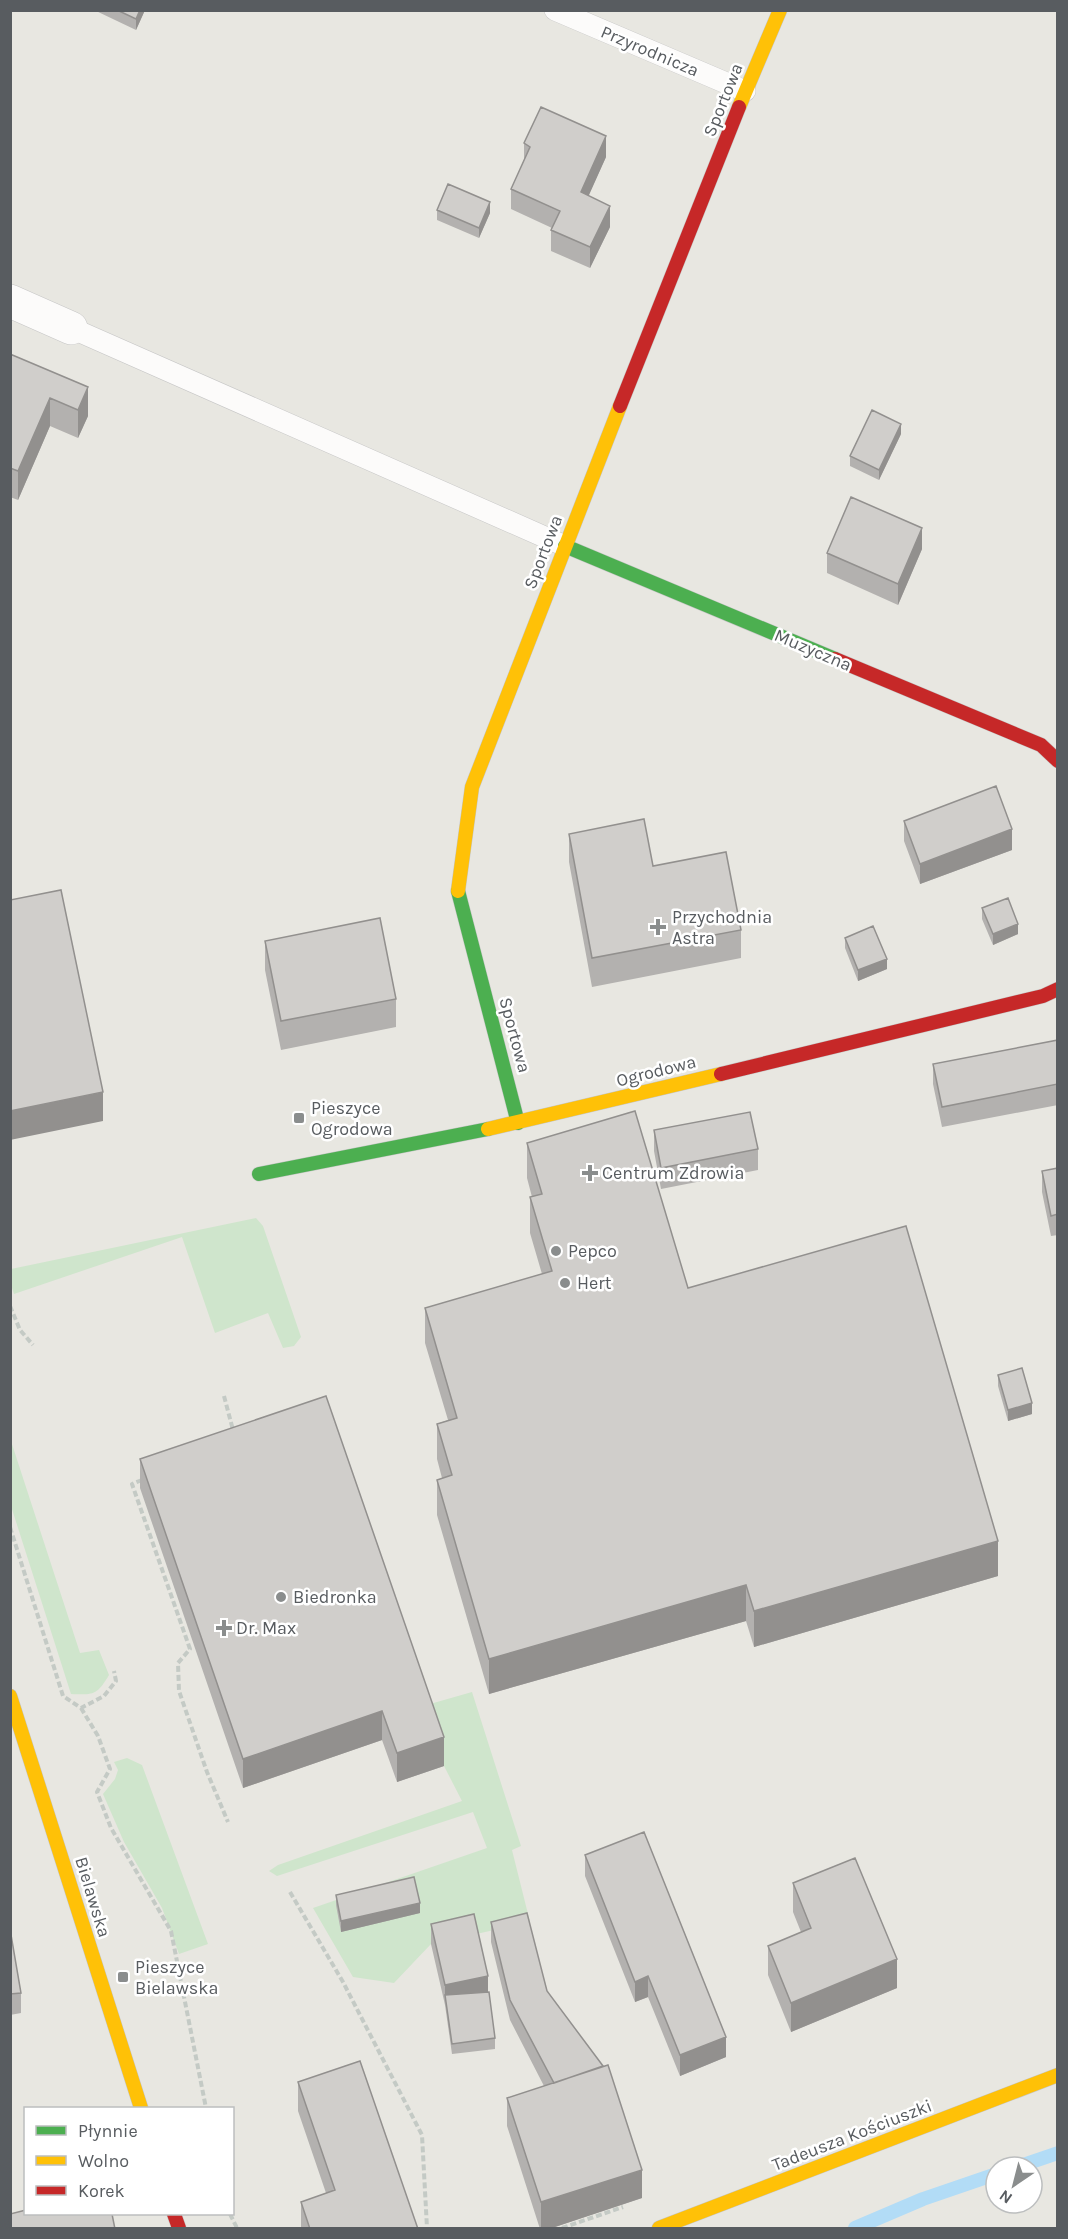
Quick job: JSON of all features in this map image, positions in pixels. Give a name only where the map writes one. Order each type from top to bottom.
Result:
[{"type":"street","name":"Sportowa","points":[[518,1123],[458,893],[472,787],[745,91],[780,10]]},
{"type":"street","points":[[10,302],[71,328]]},
{"type":"street","name":"Muzyczna","points":[[565,546],[1041,746],[1058,761]]},
{"type":"street","name":"Ogrodowa","points":[[259,1174],[518,1123],[1043,996],[1058,989]]},
{"type":"street","name":"Bielawska","points":[[10,1696],[140,2107]]},
{"type":"street","name":"Tadeusza Kościuszki","points":[[659,2229],[1058,2075]]},
{"type":"lane","name":"Przyrodnicza","points":[[555,10],[745,91]]},
{"type":"lane","points":[[71,328],[565,546]]},
{"type":"path","points":[[10,1306],[20,1330],[33,1345]]},
{"type":"path","points":[[224,1396],[233,1431]]},
{"type":"path","points":[[143,1479],[132,1484],[190,1650],[178,1663],[179,1691],[207,1772],[228,1822]]},
{"type":"path","points":[[10,1527],[63,1696],[81,1708],[98,1736],[110,1769],[97,1792],[111,1828],[171,1931],[206,2107]]},
{"type":"path","points":[[81,1708],[104,1696],[117,1681],[114,1671]]},
{"type":"path","points":[[290,1892],[343,1982],[422,2135],[427,2229]]},
{"type":"path","points":[[230,2215],[237,2229]]},
{"type":"green space","points":[[256,1218],[263,1226],[301,1337],[294,1346],[283,1348],[268,1313],[215,1333],[182,1237],[14,1294],[11,1285],[11,1269]]},
{"type":"green space","points":[[10,1438],[80,1653],[99,1650],[109,1675],[98,1690],[90,1694],[71,1694],[11,1506]]},
{"type":"green space","points":[[472,1692],[521,1846],[512,1850],[530,1922],[431,1944],[394,1983],[353,1977],[313,1908],[487,1848],[473,1812],[277,1876],[269,1871],[278,1865],[462,1801],[444,1766],[423,1706]]},
{"type":"green space","points":[[127,1758],[142,1765],[208,1944],[179,1954],[162,1908],[124,1842],[103,1794],[115,1779],[118,1770],[114,1762]]},
{"type":"building","points":[[117,10],[140,10],[136,19]]},
{"type":"building","points":[[541,107],[606,136],[581,192],[610,206],[590,247],[551,230],[560,211],[511,189],[530,147],[524,143]]},
{"type":"building","points":[[448,184],[490,202],[479,228],[437,210]]},
{"type":"building","points":[[10,354],[88,387],[78,410],[50,398],[18,471],[10,468]]},
{"type":"building","points":[[872,410],[901,424],[879,470],[850,456]]},
{"type":"building","points":[[851,497],[922,528],[898,584],[827,553]]},
{"type":"building","points":[[996,786],[1012,829],[920,864],[904,821]]},
{"type":"building","name":"Przychodnia Astra","points":[[644,819],[653,866],[726,852],[741,930],[592,958],[569,834]]},
{"type":"building","points":[[61,890],[103,1092],[10,1111],[10,900]]},
{"type":"building","points":[[1008,898],[1018,924],[993,934],[982,908]]},
{"type":"building","points":[[380,918],[396,999],[281,1021],[265,941]]},
{"type":"building","points":[[873,926],[887,959],[858,970],[845,938]]},
{"type":"building","points":[[1058,1040],[1058,1084],[942,1107],[933,1064]]},
{"type":"building","points":[[635,1111],[688,1288],[906,1226],[998,1541],[754,1611],[746,1585],[489,1659],[437,1480],[452,1475],[437,1424],[457,1418],[425,1308],[552,1271],[530,1197],[542,1194],[527,1143]]},
{"type":"building","points":[[750,1112],[758,1149],[661,1168],[654,1130]]},
{"type":"building","points":[[1058,1168],[1058,1214],[1051,1216],[1042,1171]]},
{"type":"building","points":[[1022,1368],[1032,1403],[1008,1410],[998,1375]]},
{"type":"building","name":"Biedronka","points":[[326,1396],[444,1737],[397,1753],[382,1711],[243,1759],[140,1459]]},
{"type":"building","points":[[644,1832],[726,2037],[680,2055],[648,1976],[635,1982],[585,1855]]},
{"type":"building","points":[[855,1858],[897,1959],[791,2003],[768,1946],[811,1928],[793,1883]]},
{"type":"building","points":[[414,1877],[420,1903],[341,1921],[336,1895]]},
{"type":"building","points":[[527,1913],[547,1991],[603,2066],[554,2083],[510,2000],[491,1922]]},
{"type":"building","points":[[474,1914],[488,1976],[445,1985],[431,1924]]},
{"type":"building","points":[[10,1929],[21,1993],[10,1994]]},
{"type":"building","points":[[489,1992],[495,2038],[452,2044],[445,1995]]},
{"type":"building","points":[[360,2061],[418,2229],[310,2229],[301,2202],[335,2190],[298,2082]]},
{"type":"building","points":[[608,2065],[642,2170],[541,2202],[507,2098]]},
{"type":"building","points":[[24,2210],[24,2215],[112,2215],[115,2229],[10,2229],[10,2214]]},
{"type":"waterway","points":[[1044,2158],[1058,2153]]},
{"type":"waterway","points":[[855,2228],[923,2199],[984,2178]]},
{"type":"traffic: fast","points":[[565,546],[835,659]]},
{"type":"traffic: fast","points":[[458,891],[518,1123]]},
{"type":"traffic: fast","points":[[259,1174],[488,1129]]},
{"type":"traffic: slow","points":[[739,107],[780,10]]},
{"type":"traffic: slow","points":[[458,891],[472,787],[620,406]]},
{"type":"traffic: slow","points":[[488,1129],[721,1074]]},
{"type":"traffic: slow","points":[[10,1696],[141,2107]]},
{"type":"traffic: slow","points":[[659,2228],[1058,2075]]},
{"type":"traffic: jam","points":[[620,406],[739,107]]},
{"type":"traffic: jam","points":[[835,659],[1041,745],[1058,761]]},
{"type":"traffic: jam","points":[[721,1074],[1043,996],[1058,989]]},
{"type":"traffic: jam","points":[[174,2215],[179,2228]]},
{"type":"place","name":"Przychodnia Astra","points":[[658,927]]},
{"type":"place","name":"Pieszyce Ogrodowa","points":[[299,1118]]},
{"type":"place","name":"Centrum Zdrowia","points":[[590,1173]]},
{"type":"place","name":"Pepco","points":[[556,1251]]},
{"type":"place","name":"Hert","points":[[565,1283]]},
{"type":"place","name":"Biedronka","points":[[281,1597]]},
{"type":"place","name":"Dr. Max","points":[[224,1628]]},
{"type":"place","name":"Pieszyce Bielawska","points":[[123,1977]]}]
